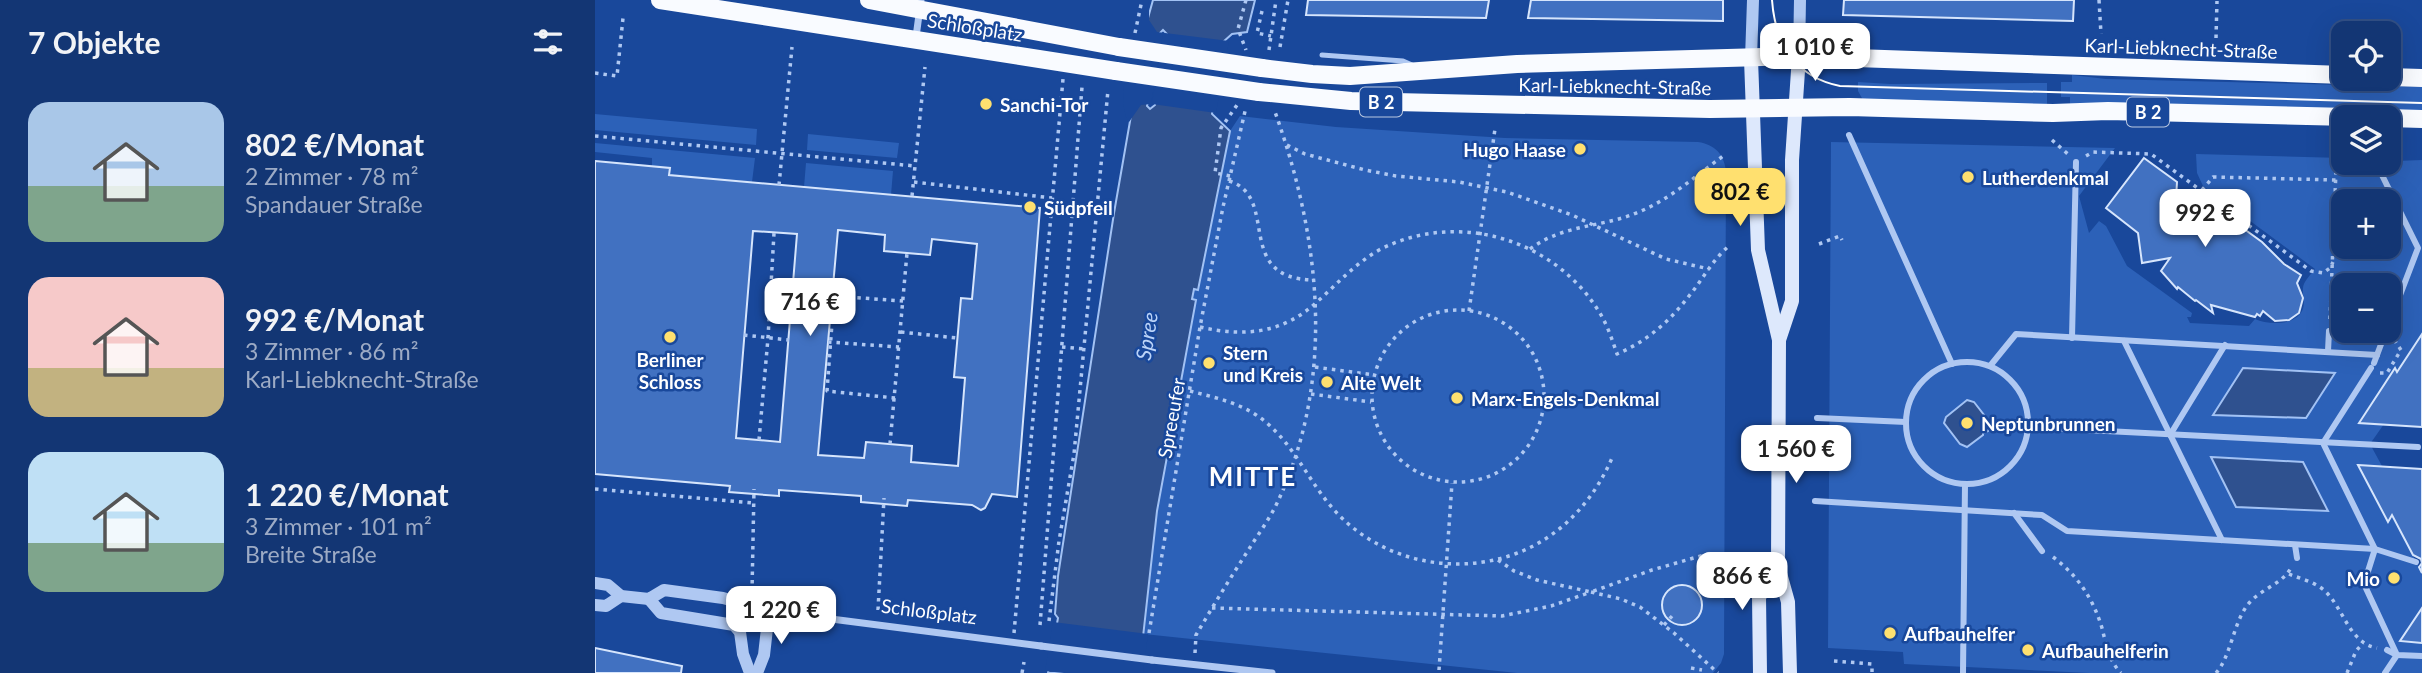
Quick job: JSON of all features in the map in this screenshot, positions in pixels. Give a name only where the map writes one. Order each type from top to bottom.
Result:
[{"type":"main road","name":"Schloßplatz","points":[[660,0],[1259,92]]},
{"type":"main road","name":"Schloßplatz","points":[[869,0],[921,4],[1119,47],[1262,68]]},
{"type":"main road","name":"Karl-Liebknecht-Straße","points":[[1262,68],[1333,76],[1517,64],[1799,56],[2331,75]]},
{"type":"main road","points":[[1779,340],[1792,301],[1795,108],[1799,56]]},
{"type":"main road","points":[[1751,59],[1758,250],[1779,340],[1778,566],[1788,601],[1790,673]]},
{"type":"main road","points":[[2401,77],[2422,78]]},
{"type":"main road","name":"Karl-Liebknecht-Straße","points":[[1259,92],[1352,101],[2331,117]]},
{"type":"main road","points":[[2401,118],[2422,119]]},
{"type":"main road","points":[[1759,673],[1759,597],[1778,566]]},
{"type":"street","points":[[1751,59],[1753,0]]},
{"type":"street","points":[[1799,56],[1800,0]]},
{"type":"street","points":[[916,39],[921,4]]},
{"type":"street","points":[[1849,135],[1952,364]]},
{"type":"street","points":[[2072,338],[2076,162]]},
{"type":"street","points":[[2382,175],[2420,245],[2401,293]]},
{"type":"street","points":[[2328,351],[2329,329]]},
{"type":"street","points":[[1990,366],[2017,334],[2377,355]]},
{"type":"street","points":[[2125,341],[2221,540]]},
{"type":"street","points":[[2323,443],[2373,365],[2382,343]]},
{"type":"street","points":[[2170,435],[2225,345]]},
{"type":"street","points":[[1965,362],[1990,366],[2003,374],[2023,397],[2027,412],[2028,428],[2022,450],[2008,469],[1995,478],[1980,483],[1965,484],[1942,479],[1923,465],[1910,445],[1906,422],[1908,406],[1915,391],[1938,369],[1952,364],[1965,362]]},
{"type":"street","points":[[1817,418],[1906,422]]},
{"type":"street","points":[[2028,428],[2418,447]]},
{"type":"street","points":[[2323,443],[2375,549],[2364,584],[2397,654]]},
{"type":"street","points":[[1963,673],[1965,484]]},
{"type":"street","points":[[1815,501],[2042,515],[2067,531],[2375,549],[2416,562]]},
{"type":"street","points":[[2014,513],[2042,551]]},
{"type":"street","points":[[2295,545],[2297,558]]},
{"type":"street","name":"Schloßplatz","points":[[595,583],[608,585],[621,597]]},
{"type":"street","name":"Schloßplatz","points":[[595,605],[606,606],[621,597],[649,599],[664,590],[751,599],[769,611],[1272,673]]},
{"type":"street","name":"Schloßplatz","points":[[649,599],[661,613],[734,625],[741,638]]},
{"type":"street","points":[[750,673],[741,638],[743,616],[751,599]]},
{"type":"street","points":[[757,673],[764,655],[769,611]]},
{"type":"street","points":[[2387,650],[2397,654],[2422,656]]},
{"type":"street","points":[[2385,673],[2397,654]]},
{"type":"lane","points":[[1322,55],[1403,61],[1425,71]]},
{"type":"path","points":[[1134,35],[1142,0]]},
{"type":"path","points":[[1243,38],[1238,29],[1246,0]]},
{"type":"path","points":[[1269,50],[1276,0]]},
{"type":"path","points":[[1280,47],[1288,0]]},
{"type":"path","points":[[2099,0],[2101,34]]},
{"type":"path","points":[[2216,38],[2217,1]]},
{"type":"path","points":[[1262,12],[1257,33],[1269,36]]},
{"type":"path","points":[[595,73],[617,76],[623,18]]},
{"type":"path","points":[[779,185],[792,47]]},
{"type":"path","points":[[1013,642],[1065,63]]},
{"type":"path","points":[[912,196],[925,67]]},
{"type":"path","points":[[1040,625],[1081,87]]},
{"type":"path","points":[[1049,621],[1074,454],[1108,90]]},
{"type":"path","name":"Spreeufer","points":[[1149,634],[1200,327],[1246,107]]},
{"type":"path","points":[[1194,664],[1196,635],[1277,503],[1297,454],[1315,367],[1317,329],[1314,280],[1306,222],[1287,145],[1275,112]]},
{"type":"path","points":[[1226,121],[1221,128],[1215,173],[1224,175],[1249,194],[1256,211],[1261,243],[1268,259],[1295,278],[1314,280]]},
{"type":"path","points":[[1469,311],[1495,129]]},
{"type":"path","points":[[595,136],[915,166]]},
{"type":"path","points":[[2052,140],[2076,162],[2093,152],[2151,154],[2314,272],[2326,272],[2333,262]]},
{"type":"path","points":[[1287,145],[1305,154],[1364,170],[1487,187],[1539,203],[1666,259],[1709,269]]},
{"type":"path","points":[[1530,249],[1545,238],[1569,229],[1642,211],[1726,154]]},
{"type":"path","points":[[2329,329],[2336,175]]},
{"type":"path","points":[[2201,190],[2213,177],[2336,180]]},
{"type":"path","points":[[913,182],[1052,198]]},
{"type":"path","points":[[1200,327],[1226,333],[1263,330],[1288,322],[1315,304],[1349,271],[1394,244],[1439,232],[1481,233],[1530,249],[1567,273],[1584,290],[1607,326],[1617,354],[1650,336],[1689,296],[1721,252],[1730,245]]},
{"type":"path","points":[[759,440],[774,233]]},
{"type":"path","points":[[1819,244],[1840,236],[1842,240]]},
{"type":"path","points":[[890,444],[907,253]]},
{"type":"path","points":[[895,397],[827,391],[829,342],[834,296],[903,301]]},
{"type":"path","points":[[1469,311],[1497,320],[1525,342],[1538,365],[1543,383],[1541,419],[1534,436],[1516,460],[1490,477],[1452,483],[1426,477],[1396,457],[1376,425],[1371,402],[1374,375],[1387,346],[1410,324],[1440,312],[1469,311]]},
{"type":"path","points":[[901,332],[957,338]]},
{"type":"path","points":[[744,335],[789,340]]},
{"type":"path","points":[[829,342],[900,347]]},
{"type":"path","points":[[1062,348],[1084,349]]},
{"type":"path","points":[[2387,373],[2402,350]]},
{"type":"path","points":[[1315,367],[1374,375]]},
{"type":"path","points":[[1189,391],[1227,401],[1257,415],[1297,454],[1328,503],[1356,530],[1393,552],[1413,559],[1446,564],[1480,563],[1533,547],[1567,523],[1594,493],[1612,458]]},
{"type":"path","points":[[1311,394],[1371,402]]},
{"type":"path","points":[[1439,670],[1452,483]]},
{"type":"path","points":[[595,489],[754,503]]},
{"type":"path","points":[[751,599],[754,489]]},
{"type":"path","points":[[878,610],[884,498]]},
{"type":"path","points":[[2042,551],[2079,581],[2090,598],[2111,658],[2121,673]]},
{"type":"path","points":[[1212,608],[1502,616],[1551,606],[1652,570],[1711,553],[1723,580],[1733,589]]},
{"type":"path","points":[[2216,673],[2222,667],[2237,624],[2247,606],[2256,595],[2289,574],[2297,558]]},
{"type":"path","points":[[1498,559],[1514,571],[1537,580],[1630,602],[1664,625],[1719,673]]},
{"type":"path","points":[[2289,574],[2316,585],[2327,593],[2363,643],[2387,650]]},
{"type":"path","points":[[1664,625],[1673,615]]},
{"type":"path","points":[[2347,673],[2356,651],[2363,643]]},
{"type":"path","points":[[1834,661],[1872,664],[1872,673],[1865,672]]},
{"type":"path","points":[[1022,673],[1024,662]]},
{"type":"path","points":[[1691,668],[1702,670]]},
{"type":"shaded area","points":[[2072,75],[2106,79],[2331,85],[2331,91],[2401,91],[2401,86],[2422,87],[2422,112],[2401,111],[2401,105],[2331,105],[2331,109],[2106,103],[2070,105],[2070,97],[2061,97],[2061,82],[2072,82]]},
{"type":"shaded area","points":[[1858,82],[2047,83],[2047,105],[1863,100],[1858,91]]},
{"type":"shaded area","points":[[595,114],[757,129],[756,145],[595,130]]},
{"type":"shaded area","points":[[1240,116],[1336,127],[1505,138],[1698,142],[1717,151],[1726,170],[1724,654],[1713,673],[1517,673],[1144,634],[1157,511],[1196,301],[1192,300],[1194,289],[1198,289],[1230,131]]},
{"type":"shaded area","points":[[808,134],[899,143],[897,158],[807,150]]},
{"type":"shaded area","points":[[1831,142],[2115,148],[2079,196],[2089,233],[2099,221],[2106,226],[2127,266],[2192,313],[2191,317],[2187,317],[2190,323],[2249,326],[2255,319],[2280,323],[2298,316],[2304,305],[2303,286],[2315,269],[2203,186],[2197,173],[2196,154],[2331,158],[2331,175],[2401,175],[2401,161],[2422,160],[2422,334],[2397,372],[2394,369],[2359,422],[2384,424],[2370,444],[2382,466],[2358,466],[2387,521],[2392,515],[2422,573],[2422,608],[2400,641],[2422,643],[2422,673],[2089,673],[1904,664],[1903,652],[1828,648]]},
{"type":"shaded area","points":[[595,143],[755,158],[752,182],[669,175],[669,168],[652,166],[652,158],[595,152]]},
{"type":"shaded area","points":[[806,163],[893,171],[891,195],[804,187]]},
{"type":"water","name":"Spree","points":[[1153,0],[1255,0],[1247,32],[1232,34],[1223,42],[1212,114],[1230,131],[1198,290],[1194,289],[1192,299],[1196,300],[1157,511],[1139,673],[1048,673],[1058,618],[1055,614],[1058,576],[1114,213]],"holes":[[[1163,30],[1167,34],[1155,105],[1150,109],[1147,106],[1160,33]]]},
{"type":"water","points":[[2243,368],[2335,373],[2306,418],[2213,415]]},
{"type":"water","name":"Neptunbrunnen","points":[[1967,400],[1974,402],[1991,424],[1988,431],[1967,447],[1960,444],[1944,423],[1946,417]]},
{"type":"water","points":[[2211,457],[2303,462],[2328,511],[2236,507]]},
{"type":"pier","points":[[1149,2],[1149,20],[1157,32],[1229,41],[1216,113],[1152,104],[1163,33],[1151,104],[1141,105],[1129,122],[1123,104],[1125,67],[1137,26],[1145,16]]},
{"type":"pier","points":[[1053,622],[1148,634],[1143,673],[1045,671]]},
{"type":"building","points":[[1308,0],[1489,0],[1486,18],[1306,15]]},
{"type":"building","points":[[1531,0],[1723,0],[1723,21],[1528,18]]},
{"type":"building","points":[[1844,0],[2074,0],[2073,21],[1843,15]]},
{"type":"building","points":[[2144,158],[2177,182],[2175,215],[2193,192],[2262,242],[2284,264],[2301,275],[2297,283],[2303,298],[2299,313],[2289,320],[2275,321],[2263,311],[2260,316],[2257,314],[2255,317],[2211,305],[2213,313],[2178,287],[2177,289],[2161,271],[2170,258],[2142,263],[2138,233],[2106,208]]},
{"type":"building","name":"Berliner Schloss","points":[[595,161],[670,168],[669,175],[1040,208],[1017,497],[992,494],[985,508],[981,510],[972,505],[908,500],[907,506],[861,502],[861,496],[779,490],[779,496],[729,492],[730,486],[595,474]],"holes":[[[838,230],[885,235],[884,251],[930,255],[932,239],[977,244],[972,299],[961,298],[954,377],[965,378],[958,466],[911,462],[912,446],[866,442],[864,458],[818,455]],[[753,231],[797,234],[780,442],[736,438]]]},
{"type":"building","points":[[2422,334],[2422,427],[2359,423],[2395,368],[2397,372]]},
{"type":"building","points":[[2358,465],[2422,469],[2422,563],[2421,559],[2413,555],[2392,515],[2388,522]]},
{"type":"building","points":[[1682,585],[1696,591],[1702,605],[1696,619],[1682,625],[1668,619],[1662,605],[1668,591]]},
{"type":"building","points":[[2422,608],[2422,643],[2400,641]]},
{"type":"building","points":[[595,648],[682,666],[681,673],[595,673]]},
{"type":"tram line","points":[[1772,0],[1778,30],[1790,56],[1811,75],[1840,86],[2422,103]]},
{"type":"place","name":"Sanchi-Tor","points":[[986,104]]},
{"type":"place","name":"Hugo Haase","points":[[1580,149]]},
{"type":"place","name":"Lutherdenkmal","points":[[1968,177]]},
{"type":"place","name":"Südpfeil","points":[[1030,207]]},
{"type":"place","name":"Berliner Schloss","points":[[670,337]]},
{"type":"place","name":"Stern und Kreis","points":[[1209,363]]},
{"type":"place","name":"Alte Welt","points":[[1327,382]]},
{"type":"place","name":"Marx-Engels-Denkmal","points":[[1457,398]]},
{"type":"place","name":"Neptunbrunnen","points":[[1967,423]]},
{"type":"place","name":"Mio","points":[[2394,578]]},
{"type":"place","name":"Aufbauhelfer","points":[[1890,633]]},
{"type":"place","name":"Aufbauhelferin","points":[[2028,650]]},
{"type":"district","name":"MITTE","points":[[1253,476]]}]
